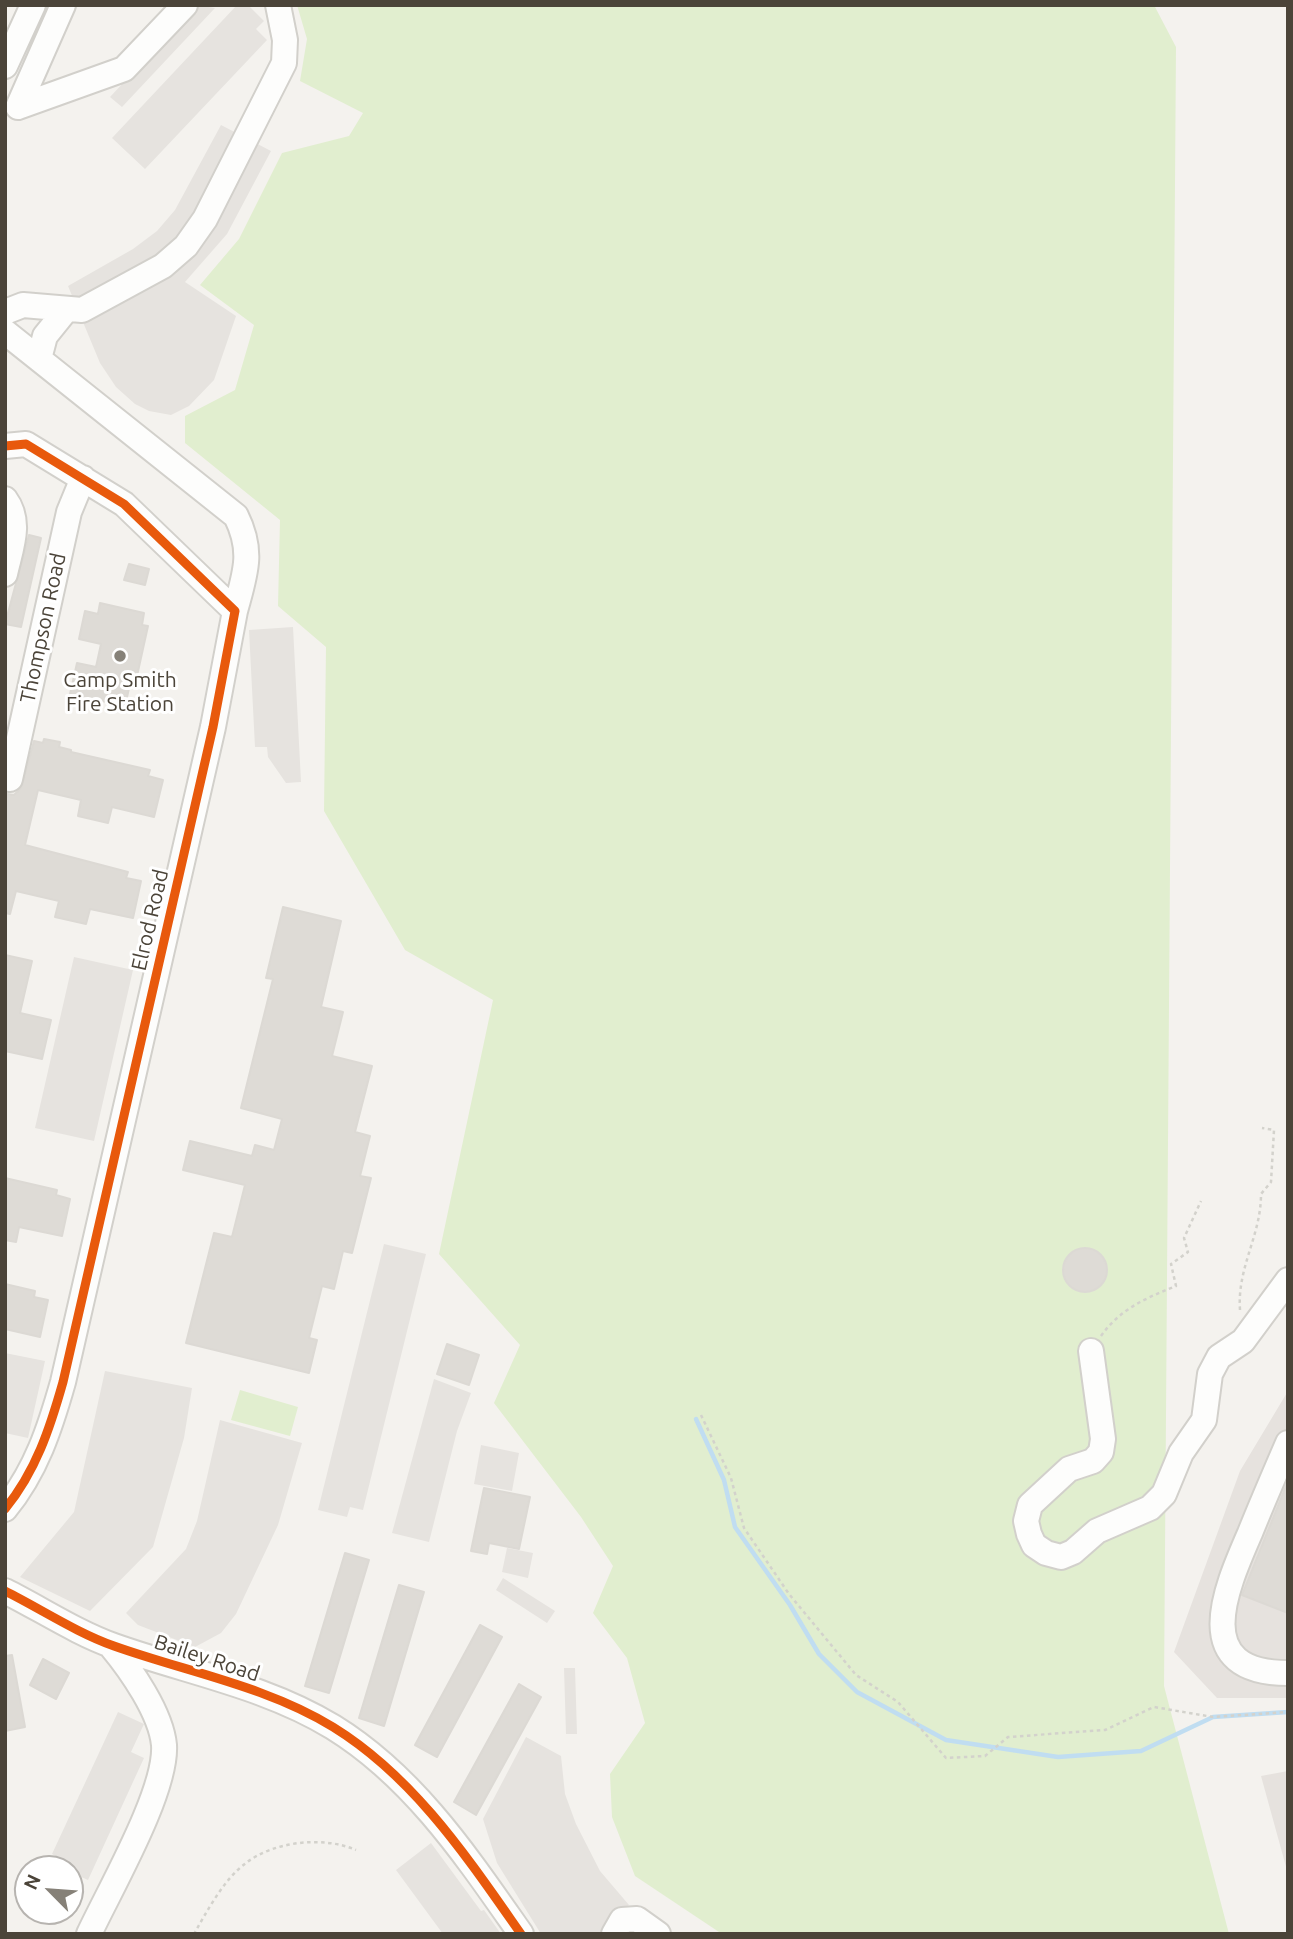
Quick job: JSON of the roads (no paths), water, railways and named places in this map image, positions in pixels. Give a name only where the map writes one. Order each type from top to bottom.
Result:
[{"type":"street","points":[[5,66],[33,5]]},
{"type":"street","points":[[10,107],[63,5]]},
{"type":"street","points":[[10,107],[124,69],[185,5]]},
{"type":"street","points":[[5,312],[23,305],[82,310],[163,266],[186,246],[205,219],[284,63],[285,40],[278,5]]},
{"type":"street","points":[[39,359],[45,336],[66,310]]},
{"type":"street","name":"Elrod Road","points":[[5,332],[236,516],[246,536],[247,566],[235,611],[213,727],[63,1382],[48,1432],[29,1477],[5,1509]]},
{"type":"street","points":[[6,442],[26,444],[124,504],[235,611]]},
{"type":"street","name":"Thompson Road","points":[[10,779],[69,512],[83,478]]},
{"type":"street","points":[[5,499],[15,514],[15,533],[5,574]]},
{"type":"street","points":[[1091,1351],[1103,1439],[1101,1452],[1093,1461],[1069,1469],[1047,1486],[1030,1505],[1026,1521],[1034,1545],[1061,1557],[1073,1552],[1097,1531],[1150,1508],[1164,1494],[1181,1453],[1203,1420],[1210,1374],[1219,1357],[1243,1341],[1288,1280]]},
{"type":"street","points":[[1288,1443],[1226,1590],[1220,1616],[1223,1634],[1231,1651],[1245,1664],[1271,1673],[1288,1673]]},
{"type":"street","name":"Bailey Road","points":[[5,1591],[111,1646],[220,1678],[332,1727],[393,1773],[450,1834],[521,1934]]},
{"type":"street","name":"Bailey Road","points":[[89,1934],[155,1794],[163,1768],[164,1742],[154,1717],[134,1674],[111,1646]]},
{"type":"street","points":[[614,1934],[622,1920],[630,1919],[658,1934]]},
{"type":"waterway","points":[[696,1419],[724,1480],[735,1527],[790,1605],[819,1654],[857,1692],[946,1740],[1058,1757],[1141,1751],[1213,1717],[1288,1712]]},
{"type":"place","name":"Camp Smith Fire Station","points":[[120,656]]}]
